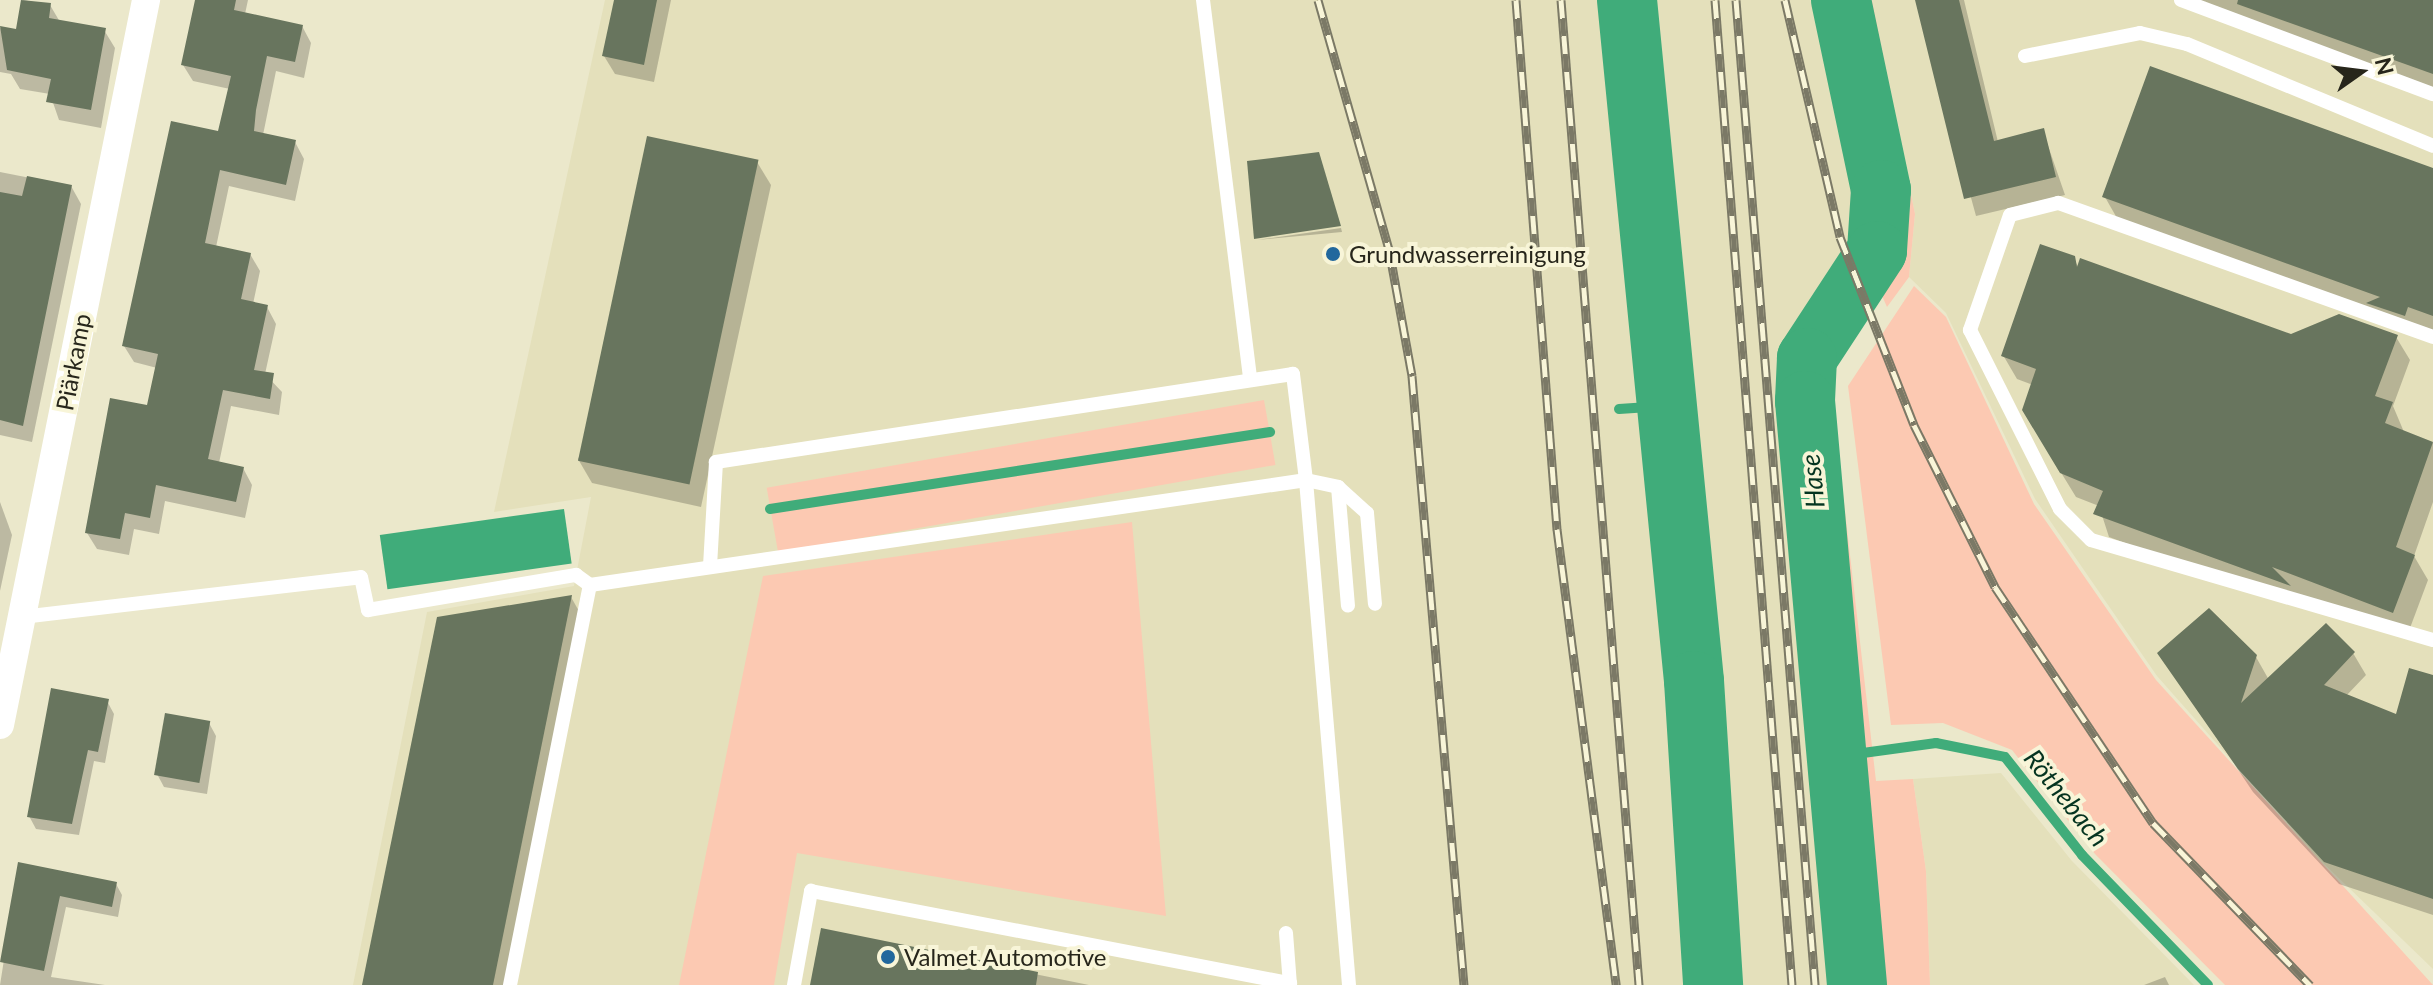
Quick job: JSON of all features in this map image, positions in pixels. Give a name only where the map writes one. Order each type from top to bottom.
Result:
[{"type":"street","name":"Piärkamp","points":[[0,725],[11,617],[146,0]]},
{"type":"lane","points":[[1203,0],[1250,380]]},
{"type":"lane","points":[[2181,0],[2433,94]]},
{"type":"lane","points":[[2025,56],[2140,33],[2187,44],[2433,146]]},
{"type":"lane","points":[[2433,337],[2058,203],[2010,215],[1970,330],[2060,509],[2091,540],[2433,640]]},
{"type":"lane","points":[[710,566],[716,462],[1293,374],[1306,480],[1349,985]]},
{"type":"lane","points":[[11,617],[361,577],[368,610],[576,575],[590,585],[1306,480],[1338,487],[1367,513],[1375,604]]},
{"type":"lane","points":[[1338,487],[1348,606]]},
{"type":"lane","points":[[510,985],[590,585]]},
{"type":"lane","points":[[794,985],[811,891],[1290,984],[1286,933]]},
{"type":"shaded area","points":[[605,0],[1841,0],[1881,190],[1877,251],[1837,313],[1780,346],[1840,985],[353,985],[427,612],[574,586],[591,497],[494,512]]},
{"type":"shaded area","points":[[1841,0],[1872,0],[1915,214],[1909,277],[1887,307],[1868,264],[1877,251],[1881,190]]},
{"type":"shaded area","points":[[1872,0],[2433,0],[2433,969],[2318,858],[2157,676],[2035,499],[1946,313],[1909,277],[1915,214]]},
{"type":"shaded area","points":[[1914,286],[1946,317],[2034,504],[2156,680],[2433,985],[2225,985],[2095,854],[2012,750],[1943,723],[1891,725],[1848,386]]},
{"type":"shaded area","points":[[1823,320],[1876,781],[1913,779],[1926,871],[1930,985],[1840,985],[1780,345]]},
{"type":"shaded area","points":[[1264,400],[1275,465],[778,553],[767,488]]},
{"type":"shaded area","points":[[564,509],[572,563],[387,589],[380,535]]},
{"type":"shaded area","points":[[1132,522],[1166,916],[797,853],[774,985],[679,985],[763,576]]},
{"type":"shaded area","points":[[2001,773],[2072,861],[2194,985],[1930,985],[1926,871],[1913,779]]},
{"type":"building","points":[[21,0],[51,3],[49,18],[106,28],[91,110],[46,102],[51,79],[7,70],[0,26],[16,29]]},
{"type":"building","points":[[195,0],[236,0],[234,10],[303,25],[295,62],[267,56],[256,110],[254,131],[296,140],[286,185],[220,170],[205,243],[251,253],[241,299],[268,305],[254,370],[274,373],[270,399],[223,390],[208,459],[244,467],[236,502],[156,485],[150,518],[125,513],[120,539],[85,533],[110,398],[147,405],[158,354],[122,346],[171,121],[218,131],[231,76],[181,65]]},
{"type":"building","points":[[614,0],[657,0],[644,65],[602,56]]},
{"type":"building","points":[[1915,0],[1959,0],[1994,141],[2044,128],[2056,177],[1964,199]]},
{"type":"building","points":[[2238,0],[2433,0],[2433,74],[2237,4]]},
{"type":"building","points":[[2150,66],[2433,168],[2433,316],[2408,307],[2405,316],[2366,303],[2380,297],[2102,197]]},
{"type":"building","points":[[647,136],[759,160],[689,484],[578,461]]},
{"type":"building","points":[[1319,152],[1341,226],[1254,239],[1247,161]]},
{"type":"building","points":[[27,176],[72,185],[23,426],[0,420],[0,192],[22,196]]},
{"type":"building","points":[[2040,244],[2075,256],[2077,267],[2080,258],[2291,334],[2339,314],[2398,335],[2375,396],[2393,402],[2385,423],[2433,442],[2396,547],[2415,555],[2393,613],[2272,567],[2291,586],[2093,514],[2103,491],[2060,473],[2022,410],[2036,369],[2001,356]]},
{"type":"building","points":[[572,595],[493,985],[362,985],[437,617]]},
{"type":"building","points":[[2209,608],[2257,655],[2241,703],[2326,623],[2355,652],[2324,685],[2396,714],[2409,668],[2433,675],[2433,899],[2324,862],[2238,769],[2157,653]]},
{"type":"building","points":[[51,688],[109,699],[98,752],[88,750],[72,824],[27,817]]},
{"type":"building","points":[[165,713],[210,721],[199,783],[154,775]]},
{"type":"building","points":[[18,862],[117,882],[112,907],[60,896],[44,971],[0,962]]},
{"type":"building","name":"Valmet Automotive","points":[[821,928],[1038,972],[1036,985],[810,985]]},
{"type":"waterway","name":"Hase","points":[[1627,0],[1694,681],[1713,985]]},
{"type":"waterway","name":"Hase","points":[[1841,0],[1881,190],[1877,251],[1807,358],[1805,401],[1857,985]]},
{"type":"waterway","points":[[1619,409],[1664,406]]},
{"type":"waterway","points":[[770,509],[1270,432]]},
{"type":"waterway","name":"Röthebach","points":[[1841,756],[1936,743],[2005,757],[2082,855],[2208,985]]},
{"type":"railway","points":[[1318,0],[1389,249],[1412,376],[1464,985]]},
{"type":"railway","points":[[1516,0],[1557,529],[1616,985]]},
{"type":"railway","points":[[1561,0],[1639,985]]},
{"type":"railway","points":[[1715,0],[1792,985]]},
{"type":"railway","points":[[1736,0],[1815,985]]},
{"type":"railway","points":[[1785,0],[1840,237],[1914,425],[1995,587],[2153,823],[2310,985]]},
{"type":"place","name":"Grundwasserreinigung","points":[[1333,254]]},
{"type":"place","name":"Valmet Automotive","points":[[888,957]]}]
